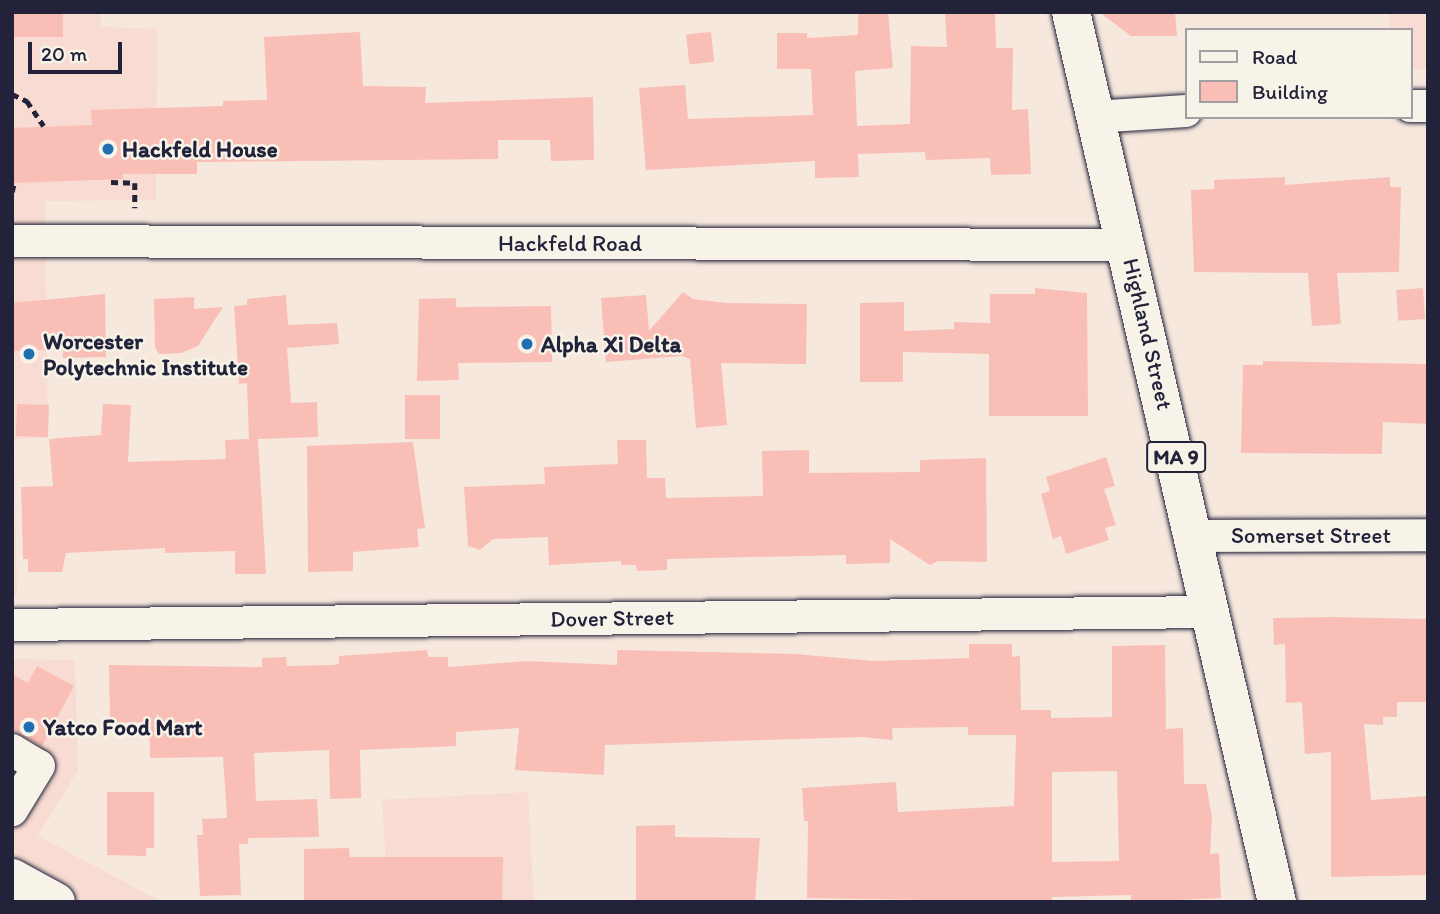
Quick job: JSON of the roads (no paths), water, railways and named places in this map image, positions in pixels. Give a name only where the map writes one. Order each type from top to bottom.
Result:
[{"type":"main road","name":"Highland Street","points":[[1071,12],[1195,537],[1277,902]]},
{"type":"main road","points":[[12,878],[56,902]]},
{"type":"street","points":[[1094,117],[1184,111]]},
{"type":"street","name":"Hackfeld Road","points":[[12,241],[1127,245]]},
{"type":"street","name":"Somerset Street","points":[[1195,537],[1428,534]]},
{"type":"street","name":"Dover Street","points":[[12,625],[1212,612]]},
{"type":"street","points":[[12,750],[39,766],[12,810]]},
{"type":"place","name":"Hackfeld House","points":[[108,149]]},
{"type":"place","name":"Alpha Xi Delta","points":[[527,344]]},
{"type":"place","name":"Worcester Polytechnic Institute","points":[[29,354]]},
{"type":"place","name":"Yatco Food Mart","points":[[29,727]]}]
